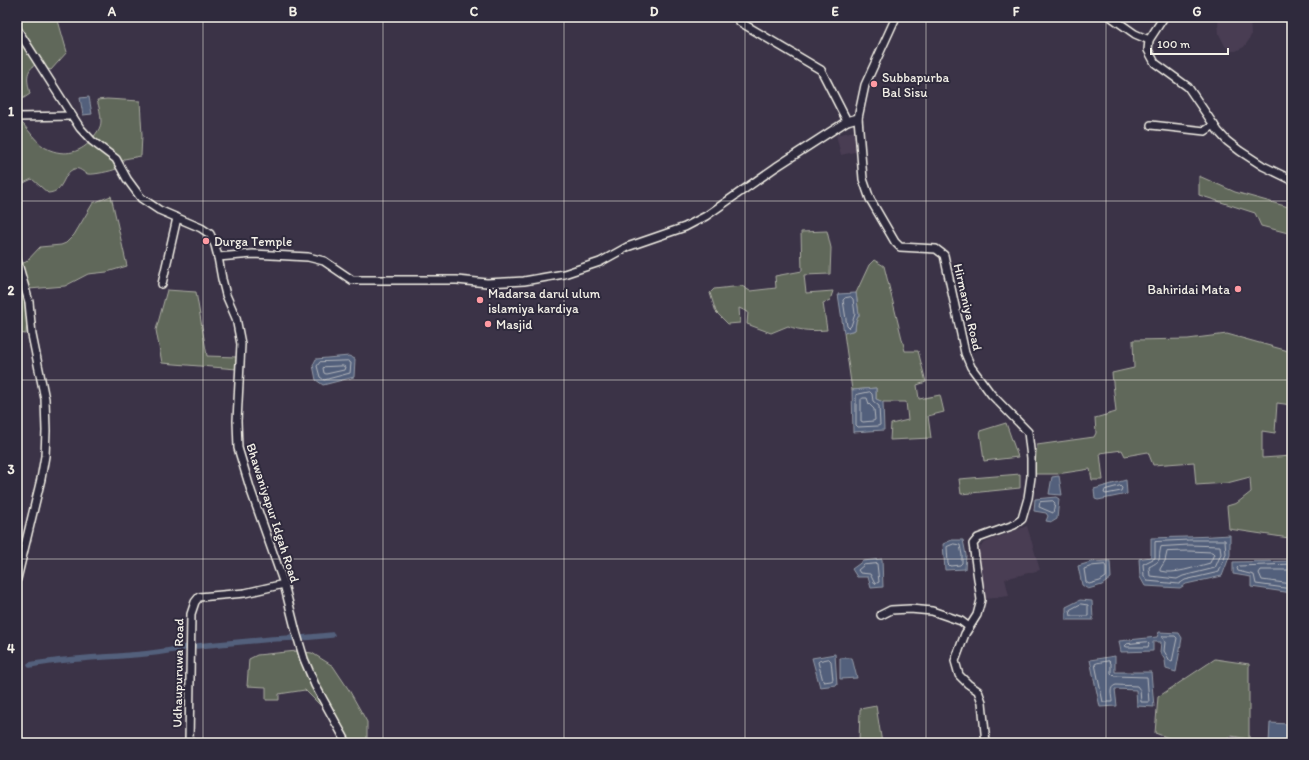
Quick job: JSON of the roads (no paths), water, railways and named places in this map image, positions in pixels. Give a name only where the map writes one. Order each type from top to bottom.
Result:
[{"type":"street","points":[[737,17],[740,22],[821,70],[847,121]]},
{"type":"street","name":"Hirmaniya Road","points":[[896,17],[865,85],[858,118],[863,179],[870,199],[895,242],[900,247],[936,249],[944,255],[965,353],[971,367],[991,394],[1028,432],[1031,458],[1031,478],[1028,498],[1022,519],[1014,525],[978,538],[973,544],[981,600],[977,615],[969,627],[955,661],[959,675],[978,691],[982,702],[986,743]]},
{"type":"street","points":[[1111,17],[1136,34],[1149,40]]},
{"type":"street","points":[[1164,17],[1149,40],[1148,50],[1155,63],[1188,88],[1214,125],[1227,140],[1240,151],[1263,166],[1292,180]]},
{"type":"street","name":"Bhawaniyapur Idgah Road","points":[[17,29],[80,128],[92,141],[116,159],[127,179],[141,198],[159,210],[201,228],[210,234],[215,245],[226,295],[236,318],[241,344],[237,420],[238,448],[251,491],[284,584],[296,632],[314,685],[347,743]]},
{"type":"street","points":[[17,117],[72,116]]},
{"type":"street","points":[[218,257],[253,254],[308,257],[324,261],[352,280],[457,280],[487,283],[524,281],[564,274],[600,262],[627,247],[685,228],[706,216],[776,167],[847,121],[858,118]]},
{"type":"street","points":[[1151,125],[1205,131],[1214,125]]},
{"type":"street","points":[[162,284],[170,255],[177,218]]},
{"type":"street","points":[[17,260],[29,302],[32,335],[45,399],[46,431],[45,456],[38,492],[17,579]]},
{"type":"street","points":[[17,284],[20,270]]},
{"type":"street","name":"Udhaupuruwa Road","points":[[189,743],[191,614],[195,602],[199,597],[245,594],[284,584]]},
{"type":"street","points":[[881,615],[891,610],[910,609],[932,611],[961,621],[969,627]]},
{"type":"water","points":[[89,97],[92,114],[83,115],[80,98]]},
{"type":"water","points":[[856,293],[859,315],[856,321],[855,330],[844,333],[838,294]]},
{"type":"water","points":[[349,356],[355,359],[354,377],[323,385],[316,380],[313,365],[316,359]]},
{"type":"water","points":[[876,388],[876,399],[883,402],[884,430],[853,432],[852,390]]},
{"type":"water","points":[[1059,476],[1062,495],[1049,494],[1052,477]]},
{"type":"water","points":[[1126,480],[1127,494],[1098,500],[1095,499],[1094,489]]},
{"type":"water","points":[[1056,497],[1059,499],[1057,519],[1052,522],[1046,521],[1048,516],[1046,513],[1034,511],[1035,499]]},
{"type":"water","points":[[1230,535],[1230,555],[1222,576],[1186,584],[1180,588],[1145,586],[1140,577],[1139,559],[1151,557],[1151,538]]},
{"type":"water","points":[[952,540],[963,540],[966,555],[965,569],[945,570],[943,544]]},
{"type":"water","points":[[882,559],[883,587],[871,588],[868,577],[857,577],[852,569],[863,561]]},
{"type":"water","points":[[1110,561],[1111,578],[1102,585],[1088,589],[1082,585],[1078,566],[1091,562]]},
{"type":"water","points":[[1292,561],[1292,593],[1251,587],[1251,577],[1233,574],[1233,562]]},
{"type":"water","points":[[1080,600],[1092,601],[1093,620],[1066,620],[1066,607]]},
{"type":"water","points":[[1159,632],[1179,633],[1182,638],[1176,672],[1166,669],[1165,660],[1160,652],[1161,642],[1153,642],[1153,651],[1121,652],[1119,641],[1157,637]]},
{"type":"water","points":[[835,654],[837,685],[820,687],[812,658]]},
{"type":"water","points":[[1115,656],[1115,672],[1151,672],[1154,707],[1137,706],[1136,690],[1115,689],[1117,706],[1100,707],[1090,660]]},
{"type":"water","points":[[840,658],[852,658],[857,678],[840,679]]},
{"type":"water","points":[[1270,723],[1288,724],[1289,743],[1269,743]]},
{"type":"waterway","points":[[301,638],[332,635]]},
{"type":"waterway","points":[[197,646],[293,638]]},
{"type":"waterway","points":[[30,665],[168,651],[188,647]]},
{"type":"place","name":"Subbapurba Bal Sisu","points":[[874,84]]},
{"type":"place","name":"Durga Temple","points":[[206,241]]},
{"type":"place","name":"Bahiridai Mata","points":[[1238,289]]},
{"type":"place","name":"Madarsa darul ulum islamiya kardiya","points":[[480,300]]},
{"type":"place","name":"Masjid","points":[[488,324]]}]
